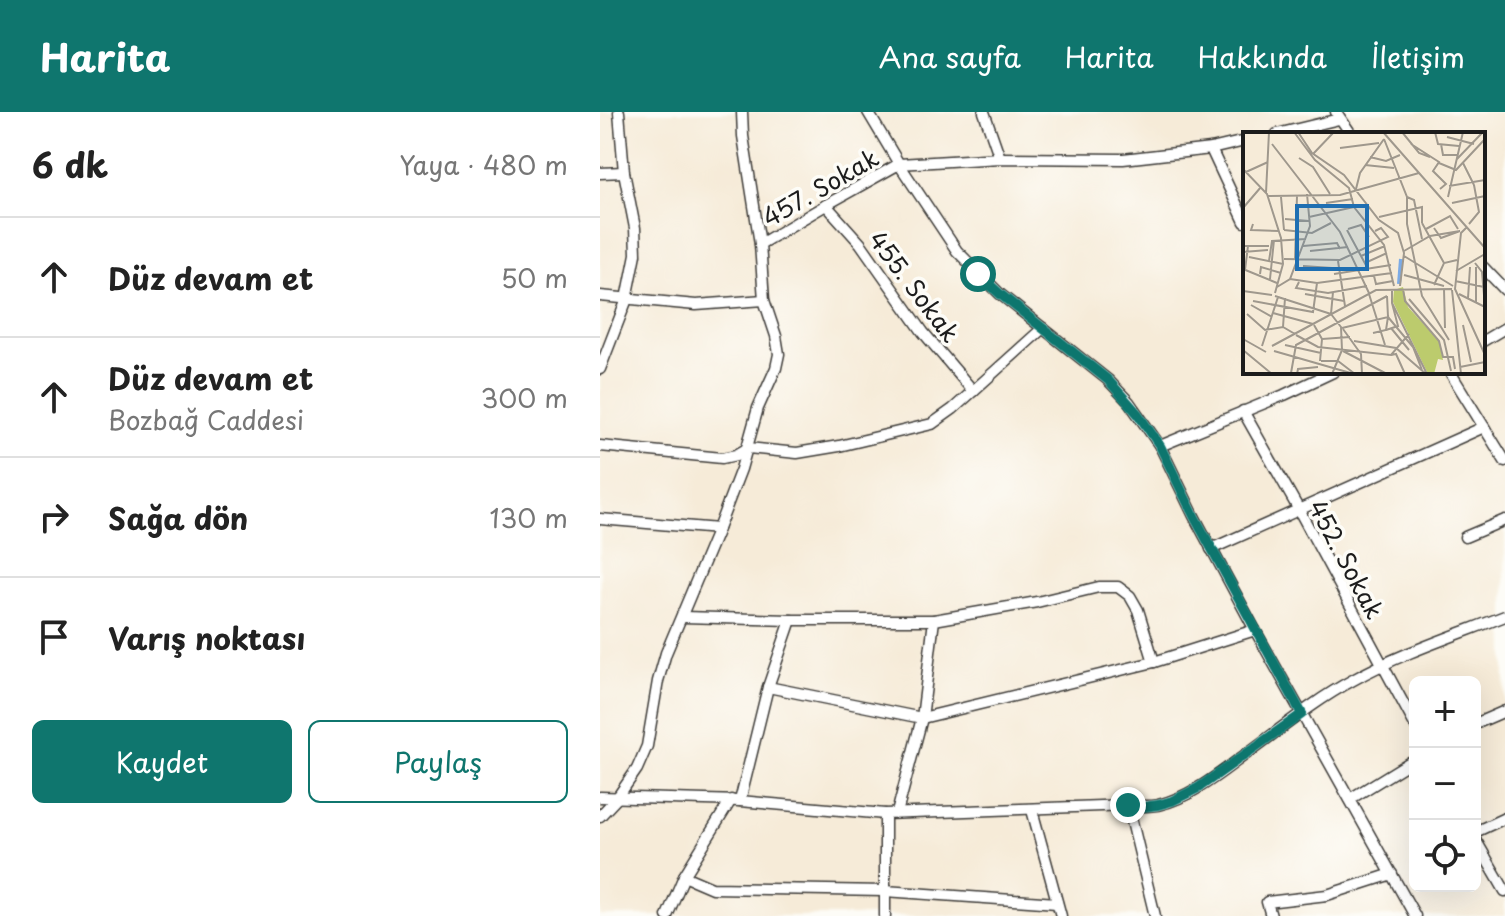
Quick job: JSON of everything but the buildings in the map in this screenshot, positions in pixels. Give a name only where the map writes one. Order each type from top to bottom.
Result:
[{"type":"street","points":[[600,369],[627,299],[636,254],[619,112]]},
{"type":"street","points":[[600,816],[637,769],[647,746],[666,653],[718,529],[779,354],[764,300],[760,244],[742,112]]},
{"type":"street","points":[[868,112],[957,251],[1000,294],[1118,390],[1160,446],[1211,549],[1415,916]]},
{"type":"street","points":[[984,112],[1000,158]]},
{"type":"street","points":[[1283,132],[1337,115],[1350,132]]},
{"type":"street","points":[[899,164],[1000,158],[1123,159],[1211,149],[1243,141]]},
{"type":"street","points":[[1211,149],[1243,218]]},
{"type":"street","name":"457. Sokak","points":[[760,244],[899,164]]},
{"type":"street","points":[[600,173],[624,172]]},
{"type":"street","name":"455. Sokak","points":[[826,205],[861,244],[923,332],[973,391]]},
{"type":"street","points":[[1485,269],[1505,290]]},
{"type":"street","points":[[600,296],[696,305],[764,300]]},
{"type":"street","points":[[600,446],[722,458],[748,448],[797,453],[904,432],[932,424],[953,409],[1043,328]]},
{"type":"street","points":[[1485,340],[1505,328]]},
{"type":"street","points":[[1160,446],[1328,374]]},
{"type":"street","points":[[1451,374],[1505,461]]},
{"type":"street","name":"452. Sokak","points":[[1243,411],[1409,714]]},
{"type":"street","points":[[1211,549],[1484,427]]},
{"type":"street","points":[[600,519],[718,529]]},
{"type":"street","points":[[1465,537],[1505,520]]},
{"type":"street","points":[[683,617],[934,620],[1037,602],[1099,587],[1118,587],[1130,596],[1138,610],[1154,662]]},
{"type":"street","points":[[600,797],[735,800],[891,814],[1158,805],[1198,788],[1330,693],[1381,665],[1505,616]]},
{"type":"street","points":[[667,916],[684,876],[735,800],[791,620]]},
{"type":"street","points":[[885,916],[891,814],[922,718],[934,620]]},
{"type":"street","points":[[768,687],[922,718],[1154,662],[1255,630]]},
{"type":"street","points":[[1481,721],[1505,711]]},
{"type":"street","points":[[1350,799],[1409,763]]},
{"type":"street","points":[[1128,805],[1155,916]]},
{"type":"street","points":[[1032,810],[1061,916]]},
{"type":"street","points":[[1481,829],[1505,818]]},
{"type":"street","points":[[1481,849],[1505,891]]},
{"type":"street","points":[[1271,916],[1267,902],[1327,895],[1392,874]]},
{"type":"street","points":[[684,876],[712,888],[885,891],[1057,903]]},
{"type":"route","points":[[978,274],[1108,380],[1138,414],[1160,446],[1194,516],[1302,714],[1198,788],[1158,805],[1128,805]]}]
